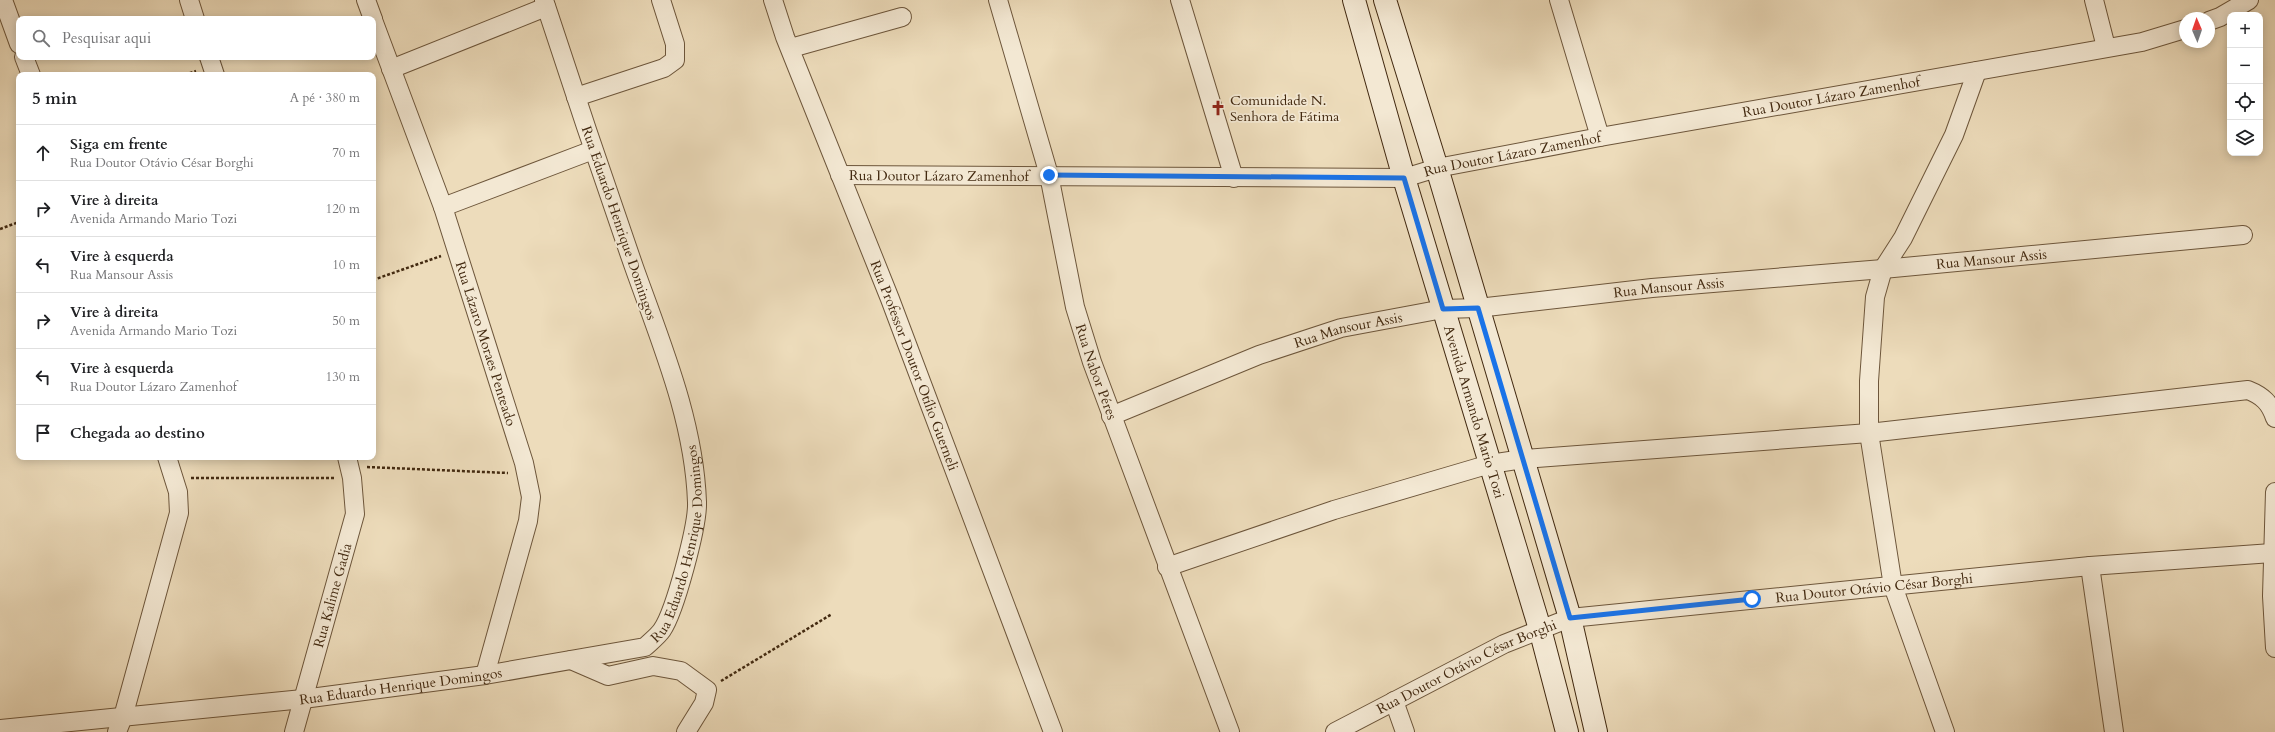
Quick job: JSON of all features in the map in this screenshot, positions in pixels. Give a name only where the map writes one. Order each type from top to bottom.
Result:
[{"type":"street","points":[[2,0],[16,36]]},
{"type":"street","points":[[189,0],[194,16]]},
{"type":"street","name":"Rua Lázaro Moraes Penteado","points":[[366,0],[372,16]]},
{"type":"street","points":[[576,97],[664,68],[675,60],[675,44],[661,0]]},
{"type":"street","name":"Rua Professor Doutor Otílio Guerneli","points":[[773,0],[785,37],[898,321],[1053,732]]},
{"type":"street","name":"Rua Nabor Péres","points":[[998,0],[1049,175],[1075,307],[1111,416],[1230,732]]},
{"type":"street","points":[[1180,0],[1234,178]]},
{"type":"street","name":"Avenida Armando Mario Tozi","points":[[1354,0],[1404,178],[1540,629],[1567,732]]},
{"type":"street","points":[[1385,0],[1437,168],[1570,618],[1596,732]]},
{"type":"street","points":[[1559,0],[1600,137]]},
{"type":"street","points":[[2094,0],[2106,47]]},
{"type":"street","points":[[2215,19],[2249,0]]},
{"type":"street","points":[[391,69],[545,4]]},
{"type":"street","name":"Rua Eduardo Henrique Domingos","points":[[0,729],[120,724],[485,675],[645,647],[662,630],[670,611],[696,526],[697,503],[695,463],[679,396],[593,150],[545,4]]},
{"type":"street","points":[[790,48],[902,17]]},
{"type":"street","name":"Rua Lázaro Moraes Penteado","points":[[376,27],[443,207],[526,474],[530,497],[528,521],[485,675]]},
{"type":"street","name":"Rua Doutor Lázaro Zamenhof","points":[[840,174],[1234,178],[1404,178],[1437,168],[1600,137],[2106,47],[2142,42],[2179,31]]},
{"type":"street","points":[[25,60],[30,72]]},
{"type":"street","points":[[210,60],[214,72]]},
{"type":"street","points":[[1945,732],[1893,586],[1869,433],[1869,381],[1875,297],[1883,269],[1903,238],[1954,135],[1977,71]]},
{"type":"street","points":[[443,207],[593,150]]},
{"type":"street","name":"Rua Mansour Assis","points":[[1111,416],[1259,355],[1341,328],[1443,309],[1478,308],[1652,288],[1883,269],[2243,235]]},
{"type":"street","points":[[1167,567],[1334,510],[1490,464],[1523,459],[1869,433],[2248,390],[2262,396],[2272,408],[2275,418]]},
{"type":"street","points":[[120,724],[179,513],[178,492],[168,460]]},
{"type":"street","name":"Rua Kalime Gadia","points":[[294,732],[354,514],[350,467]]},
{"type":"street","points":[[2275,492],[2272,553],[2272,596],[2275,648]]},
{"type":"street","name":"Rua Doutor Otávio César Borghi","points":[[1335,732],[1504,644],[1570,618],[2090,566],[2272,553]]},
{"type":"street","points":[[2090,566],[2114,732]]},
{"type":"street","points":[[571,660],[608,676],[653,666],[681,671],[706,690],[704,703],[686,732]]},
{"type":"street","points":[[1394,702],[1405,732]]},
{"type":"path","points":[[0,229],[16,223]]},
{"type":"path","points":[[376,279],[457,250]]},
{"type":"path","points":[[174,478],[350,467],[526,474]]},
{"type":"path","points":[[706,690],[832,614]]},
{"type":"place","name":"Comunidade N. Senhora de Fátima","points":[[1218,108]]},
{"type":"route","points":[[1049,175],[1234,178],[1404,178],[1443,309],[1478,308],[1570,618],[1752,599]]}]
